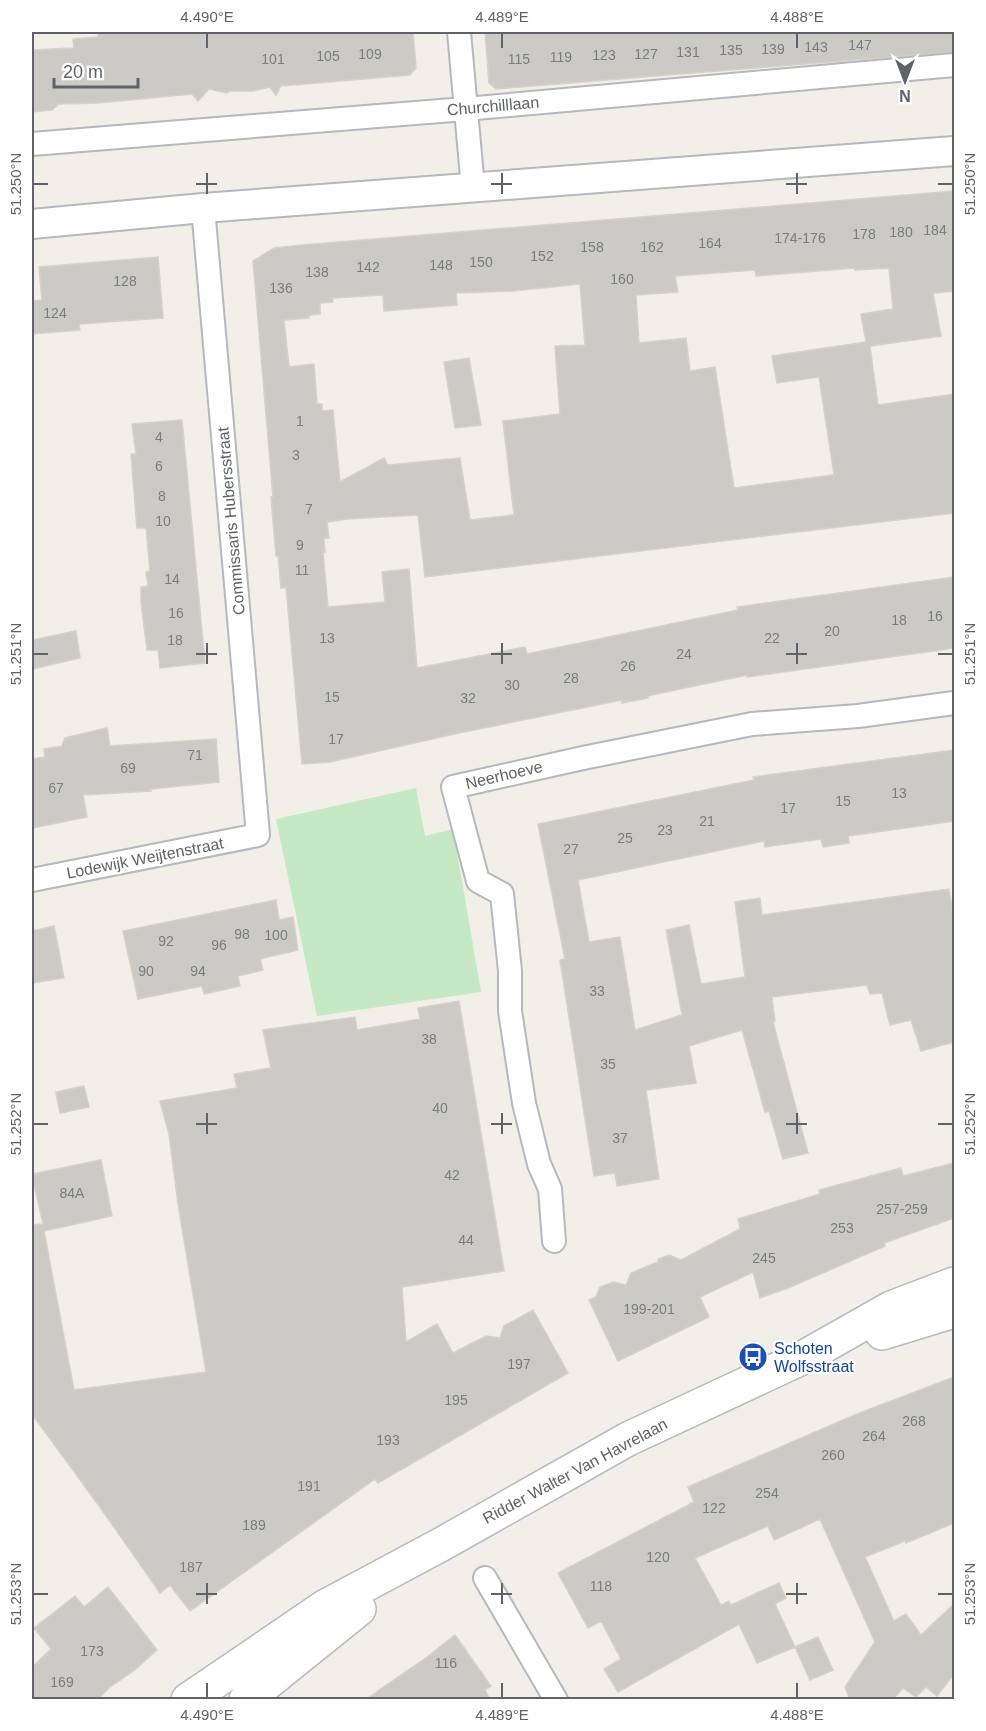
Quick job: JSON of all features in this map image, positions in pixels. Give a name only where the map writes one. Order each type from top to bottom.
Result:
[{"type":"main road","name":"Ridder Walter Van Havrelaan","points":[[188,1700],[326,1606],[442,1544],[628,1439],[808,1355],[891,1308],[954,1284]]},
{"type":"main road","name":"Ridder Walter Van Havrelaan","points":[[808,1355],[954,1311]]},
{"type":"main road","name":"Ridder Walter Van Havrelaan","points":[[246,1700],[442,1544]]},
{"type":"street","points":[[459,32],[473,188]]},
{"type":"street","name":"Churchilllaan","points":[[32,144],[465,109],[954,65]]},
{"type":"street","points":[[32,224],[203,208],[954,151]]},
{"type":"street","name":"Commissaris Hubersstraat","points":[[203,208],[258,835]]},
{"type":"street","name":"Neerhoeve","points":[[554,1241],[550,1190],[539,1164],[524,1103],[510,1011],[510,970],[502,894],[478,881],[453,787],[752,724],[858,716],[954,703]]},
{"type":"street","name":"Lodewijk Weijtenstraat","points":[[32,880],[258,835]]},
{"type":"street","points":[[485,1578],[556,1700]]},
{"type":"green space","points":[[416,788],[425,836],[453,829],[481,992],[317,1016],[276,819]]},
{"type":"building","points":[[98,32],[413,32],[416,68],[410,75],[281,86],[276,95],[270,87],[227,93],[209,89],[198,101],[192,94],[98,103],[59,104],[52,110],[32,112],[32,50],[74,48],[73,39],[98,37]]},
{"type":"building","points":[[485,32],[954,32],[954,52],[496,89],[489,83]]},
{"type":"building","points":[[954,191],[954,291],[933,293],[941,336],[870,346],[878,405],[954,394],[954,513],[425,577],[418,515],[347,519],[327,522],[329,538],[324,538],[325,552],[323,552],[328,607],[385,602],[382,572],[409,569],[417,668],[525,647],[527,654],[738,610],[737,607],[954,577],[954,648],[747,677],[747,675],[647,696],[648,698],[622,703],[622,700],[330,762],[302,764],[286,587],[281,588],[278,556],[276,556],[253,261],[274,248]],"holes":[[[855,268],[855,270],[889,268],[893,309],[861,314],[866,342],[772,356],[777,383],[819,377],[834,475],[734,488],[715,367],[690,371],[686,338],[639,343],[636,295],[678,292],[675,276],[755,270],[756,276]],[[580,284],[585,345],[555,346],[560,414],[503,421],[514,515],[470,520],[460,458],[388,465],[384,458],[340,482],[333,410],[322,411],[322,404],[317,404],[314,364],[289,367],[284,320],[309,318],[309,315],[320,314],[320,303],[333,302],[332,298],[383,295],[384,311],[457,305],[456,293],[513,291]]]},
{"type":"building","points":[[158,257],[163,318],[79,324],[80,330],[32,334],[32,301],[42,300],[39,267]]},
{"type":"building","points":[[469,358],[481,425],[455,428],[444,362]]},
{"type":"building","points":[[182,420],[205,663],[160,668],[158,650],[147,650],[141,602],[141,587],[148,586],[146,572],[150,571],[146,528],[137,528],[131,454],[136,454],[132,424]]},
{"type":"building","points":[[76,631],[80,658],[32,669],[32,640]]},
{"type":"building","points":[[107,728],[110,746],[216,739],[219,782],[150,789],[151,791],[83,795],[87,817],[32,828],[32,759],[45,757],[44,749],[62,746],[65,738]]},
{"type":"building","points":[[954,750],[954,821],[848,836],[849,843],[823,847],[821,839],[765,847],[764,841],[578,880],[589,942],[620,937],[635,1030],[682,1015],[666,930],[689,925],[701,984],[745,977],[735,902],[760,898],[762,915],[949,889],[954,923],[954,1042],[921,1051],[911,1020],[890,1025],[882,993],[870,994],[867,985],[772,997],[775,1021],[773,1022],[808,1153],[783,1159],[769,1111],[765,1112],[742,1030],[689,1046],[696,1083],[646,1090],[659,1179],[617,1186],[615,1173],[594,1176],[560,960],[565,959],[538,824],[754,780],[753,777]]},
{"type":"building","points":[[276,900],[279,920],[293,917],[298,950],[260,959],[263,970],[238,976],[240,986],[204,994],[202,986],[138,999],[123,931]]},
{"type":"building","points":[[54,926],[64,978],[32,983],[32,931]]},
{"type":"building","points":[[459,1001],[504,1271],[402,1287],[406,1342],[437,1324],[453,1353],[486,1336],[500,1338],[504,1326],[533,1310],[568,1373],[378,1483],[375,1479],[190,1611],[170,1585],[160,1593],[32,1414],[32,1225],[43,1224],[32,1174],[101,1160],[112,1216],[44,1231],[74,1390],[206,1372],[178,1204],[169,1134],[160,1101],[237,1088],[234,1074],[271,1068],[263,1030],[355,1017],[357,1030],[420,1019],[418,1008]]},
{"type":"building","points":[[84,1086],[89,1107],[60,1113],[56,1092]]},
{"type":"building","points":[[954,1163],[954,1218],[884,1243],[885,1246],[760,1298],[753,1272],[700,1297],[709,1317],[618,1361],[589,1300],[596,1297],[600,1287],[613,1282],[626,1285],[631,1273],[658,1262],[658,1259],[669,1255],[681,1260],[740,1229],[738,1219],[820,1194],[819,1190],[901,1168],[903,1176]]},
{"type":"building","points":[[954,1377],[954,1523],[865,1557],[894,1621],[906,1614],[921,1635],[954,1604],[954,1674],[937,1696],[926,1687],[916,1697],[903,1688],[892,1700],[850,1700],[845,1687],[875,1642],[820,1519],[774,1540],[768,1526],[695,1558],[721,1605],[729,1601],[731,1605],[779,1583],[786,1598],[775,1604],[795,1647],[757,1663],[739,1624],[618,1692],[604,1669],[621,1659],[601,1621],[588,1628],[558,1573],[694,1502],[688,1487],[857,1414]]},
{"type":"building","points":[[108,1587],[157,1650],[97,1700],[32,1700],[32,1667],[51,1649],[34,1628],[75,1596],[84,1607]]},
{"type":"building","points":[[455,1635],[491,1686],[485,1690],[490,1700],[365,1700],[427,1657]]},
{"type":"building","points":[[818,1637],[833,1670],[810,1680],[795,1647]]},
{"type":"place","name":"Schoten Wolfsstraat","points":[[753,1357]]}]
